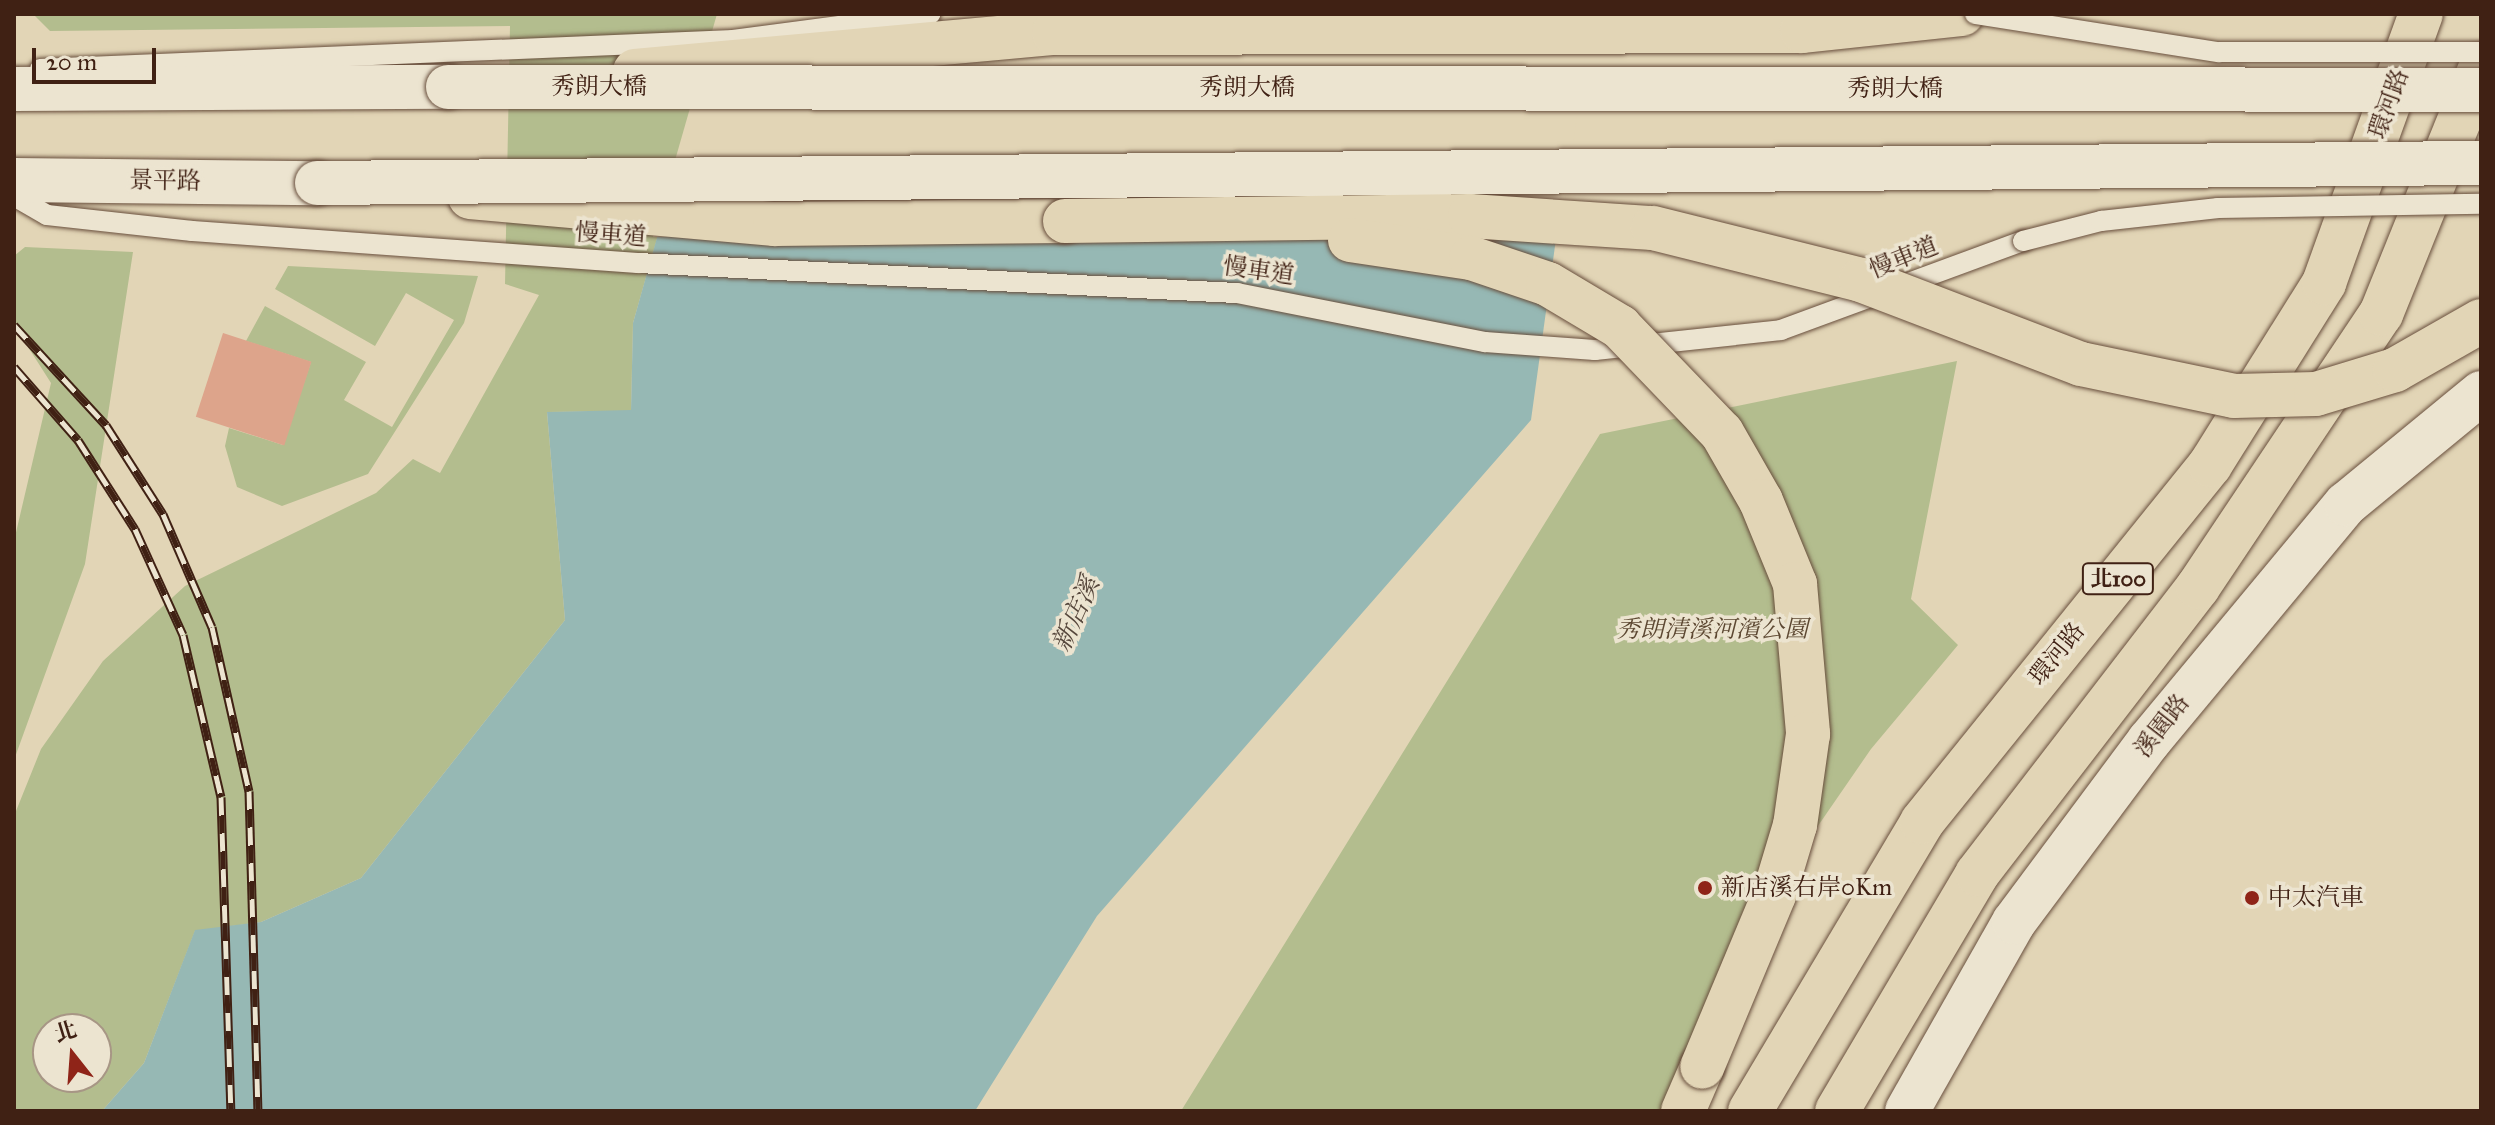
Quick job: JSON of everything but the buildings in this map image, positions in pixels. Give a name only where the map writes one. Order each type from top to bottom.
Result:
[{"type":"highway","points":[[448,87],[1054,33],[1802,31],[1962,14]]},
{"type":"highway","name":"環河路","points":[[1750,1111],[1922,822],[2210,465],[2324,283],[2421,14]]},
{"type":"highway","name":"北100","points":[[1837,1111],[1977,874],[2198,587],[2381,314],[2481,66]]},
{"type":"highway","points":[[317,183],[727,222],[1470,216],[1653,228],[1861,280],[2081,364],[2234,396],[2316,394],[2369,378],[2481,321]]},
{"type":"highway","points":[[1065,221],[1374,242],[1471,258],[1548,284],[1620,327],[1722,433],[1761,501],[1795,584],[1808,734],[1795,825],[1774,895],[1683,1111]]},
{"type":"main road","name":"秀朗大橋","points":[[29,81],[448,87],[2481,90]]},
{"type":"main road","points":[[317,183],[2481,163]]},
{"type":"main road","name":"景平路","points":[[29,193],[317,183]]},
{"type":"main road","name":"溪園路","points":[[1907,1111],[2014,922],[2149,741],[2346,504],[2481,393]]},
{"type":"lane","points":[[29,81],[733,40],[930,14]]},
{"type":"lane","points":[[1975,14],[2219,52],[2481,52]]},
{"type":"lane","name":"慢車道","points":[[29,193],[638,263],[1237,293],[1485,342],[1595,350],[1781,330],[1993,250],[2101,221],[2218,208],[2481,204]]},
{"type":"green space","points":[[33,14],[721,14],[633,323],[631,411],[547,412],[565,620],[361,878],[261,922],[195,931],[144,1063],[102,1111],[14,1111],[14,816],[41,749],[103,661],[185,586],[376,493],[413,459],[440,473],[539,295],[505,284],[510,26],[50,31]]},
{"type":"green space","points":[[25,247],[133,252],[85,564],[14,760],[14,541],[51,383],[14,325],[14,256]]},
{"type":"green space","points":[[288,266],[478,276],[464,323],[368,474],[282,506],[237,487],[225,446],[229,428],[283,445],[311,362],[246,341],[265,306],[366,362],[344,400],[392,427],[454,320],[406,293],[375,346],[275,289]]},
{"type":"green space","name":"秀朗清溪河濱公園","points":[[1957,361],[1911,599],[1958,645],[1871,749],[1791,865],[1662,1111],[1181,1111],[1600,434]]},
{"type":"water","name":"新店溪","points":[[1587,14],[1531,420],[1097,916],[975,1111],[102,1111],[144,1063],[195,930],[261,922],[361,878],[565,620],[547,412],[631,410],[633,323],[717,24]]},
{"type":"pier","points":[[717,14],[1591,14],[1565,204],[653,237]]},
{"type":"railway","points":[[14,325],[106,425],[163,514],[212,627],[249,791],[258,1111]]},
{"type":"railway","points":[[14,367],[78,440],[135,529],[183,635],[221,797],[231,1111]]},
{"type":"place","name":"新店溪右岸0Km","points":[[1705,888]]},
{"type":"place","name":"中太汽車","points":[[2252,898]]}]
